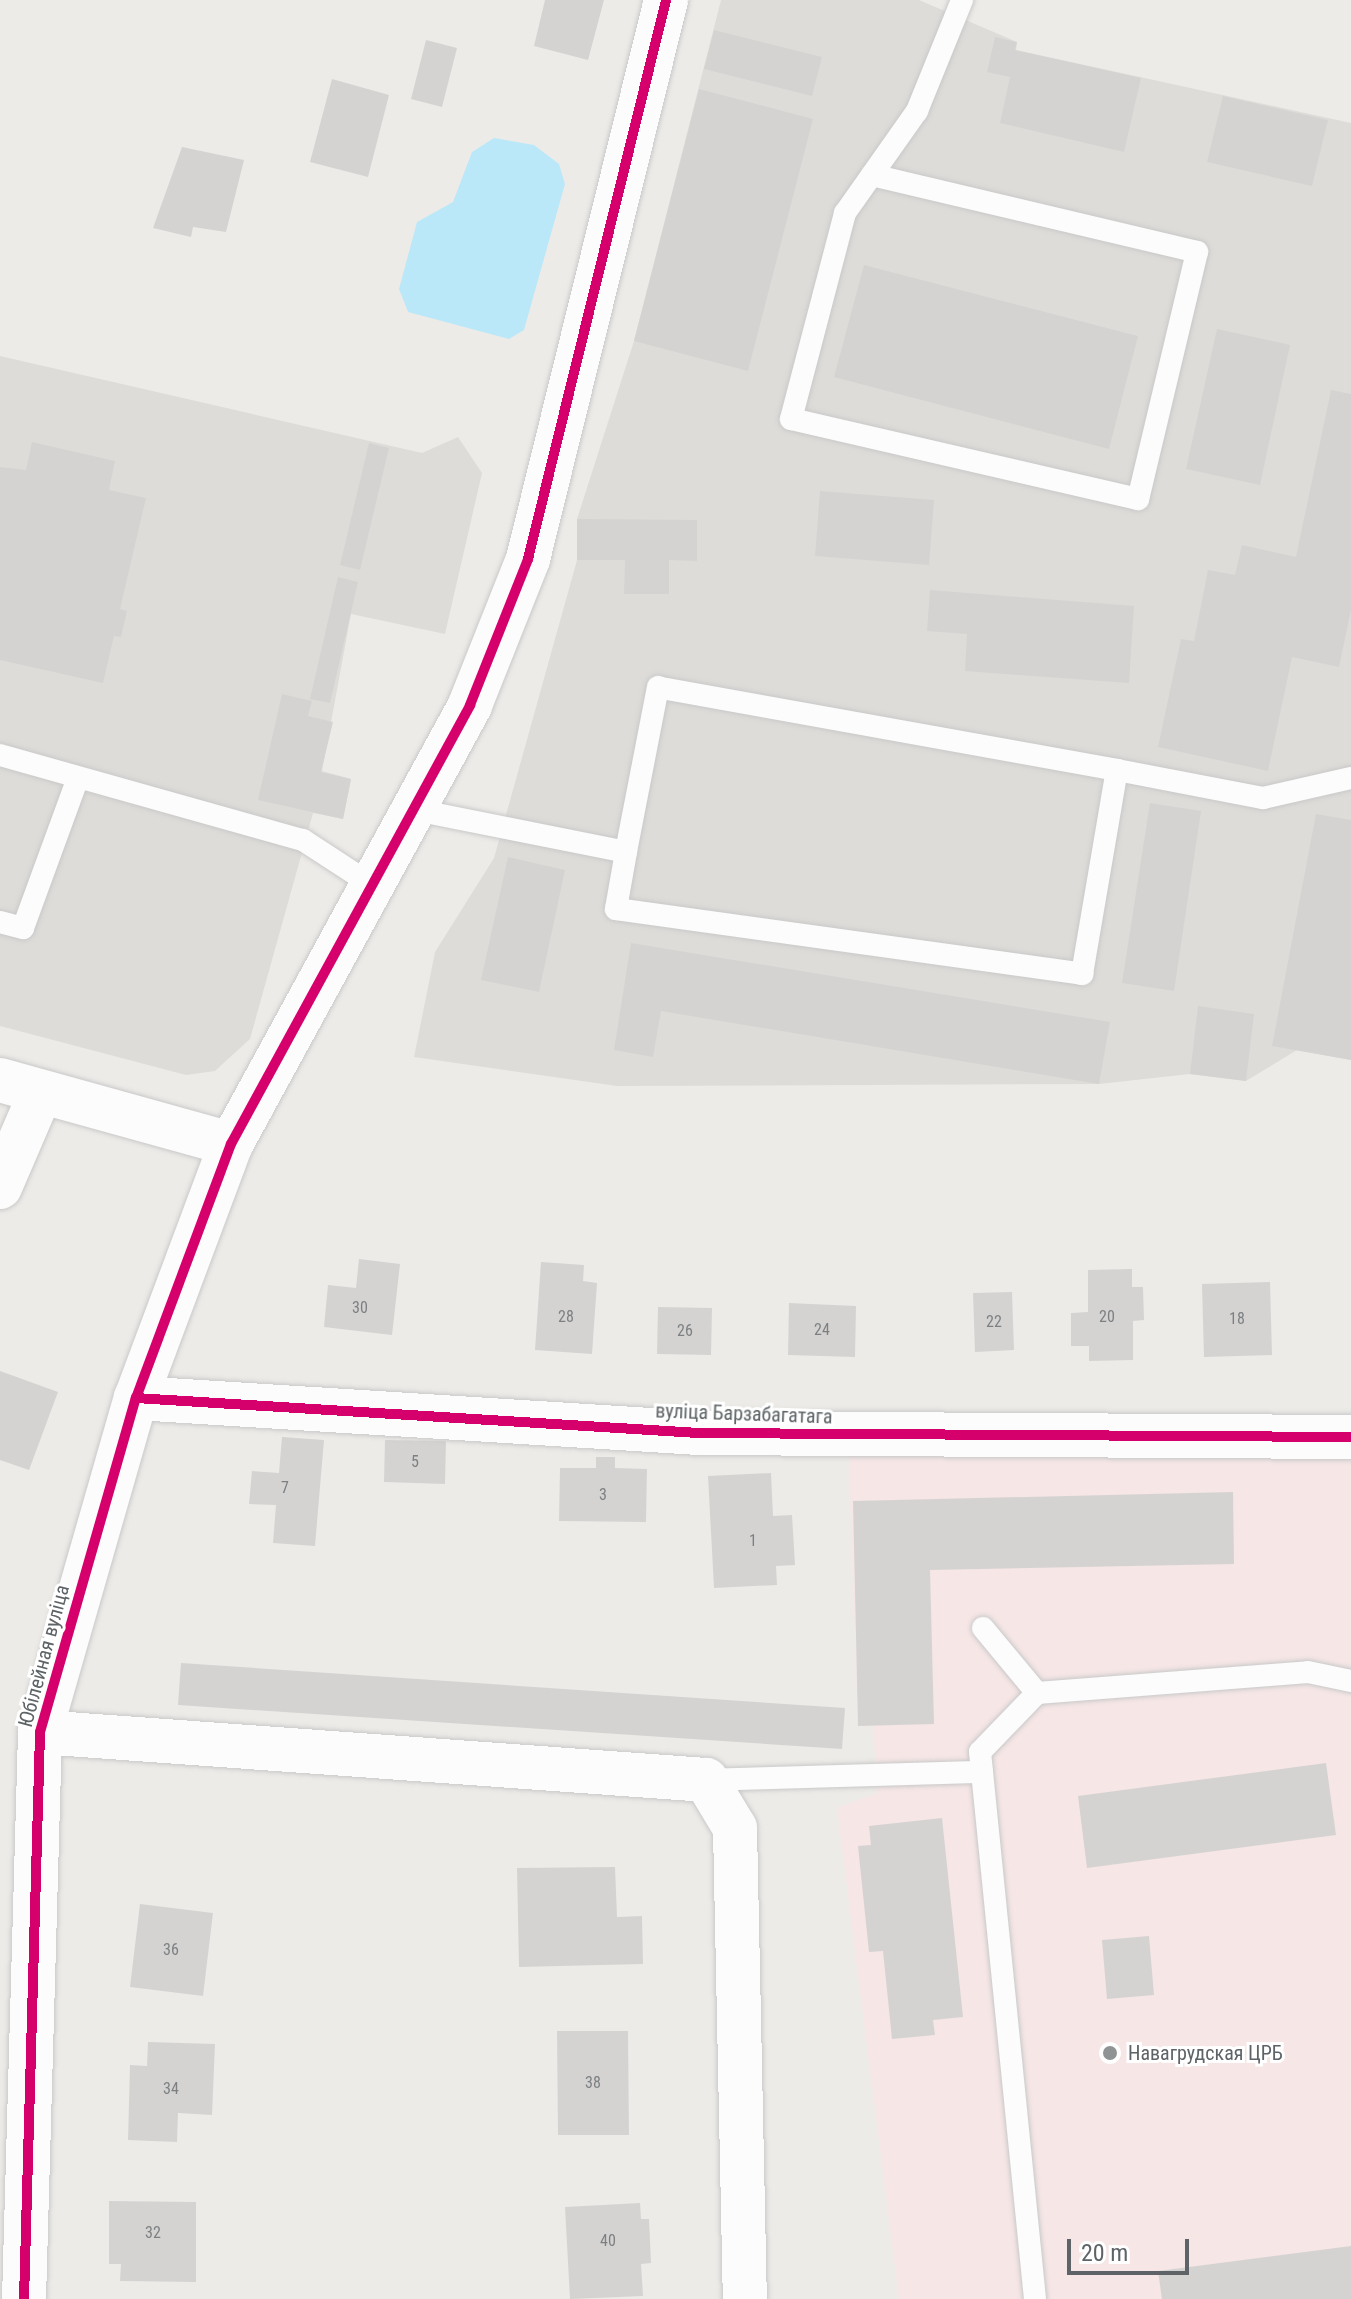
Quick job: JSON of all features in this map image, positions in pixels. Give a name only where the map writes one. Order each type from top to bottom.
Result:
[{"type":"street","name":"Юбілейная вуліца","points":[[24,2299],[40,1732],[136,1398],[231,1144],[369,883],[470,705],[528,559],[666,0]]},
{"type":"street","points":[[0,1187],[20,1086],[231,1144]]},
{"type":"street","name":"вуліца Барзабагатага","points":[[136,1398],[698,1433],[1351,1437]]},
{"type":"street","points":[[40,1732],[706,1780],[735,1828],[745,2299]]},
{"type":"lane","points":[[872,175],[1197,252],[1138,499],[791,419],[845,213],[917,111],[962,0]]},
{"type":"lane","points":[[1117,770],[1082,974],[616,909],[658,687],[1117,770],[1263,798],[1351,778]]},
{"type":"lane","points":[[0,755],[303,840],[369,883]]},
{"type":"lane","points":[[0,922],[23,928],[78,778]]},
{"type":"lane","points":[[411,809],[626,852]]},
{"type":"lane","points":[[983,1628],[1037,1693]]},
{"type":"lane","points":[[1035,2299],[980,1752],[1037,1693],[1308,1672],[1351,1681]]},
{"type":"lane","points":[[706,1780],[982,1772]]},
{"type":"shaded area","points":[[721,0],[919,0],[1017,42],[1016,50],[1351,123],[1351,1060],[1297,1050],[1246,1081],[1190,1074],[1099,1084],[617,1086],[414,1057],[435,952],[494,858],[577,560],[577,519],[634,341]]},
{"type":"shaded area","points":[[0,356],[422,453],[458,437],[482,473],[445,634],[351,614],[322,771],[351,779],[343,819],[313,813],[250,1039],[215,1071],[186,1075],[0,1026]]},
{"type":"shaded area","name":"Навагрудская ЦРБ","points":[[1351,1452],[1351,2299],[899,2299],[837,1808],[878,1793],[873,1726],[858,1726],[849,1456]]},
{"type":"water","points":[[494,138],[534,145],[559,164],[565,184],[524,330],[509,339],[408,312],[399,289],[417,222],[453,202],[472,152]]},
{"type":"building","points":[[545,0],[604,0],[588,60],[534,46]]},
{"type":"building","points":[[714,30],[822,57],[812,96],[704,69]]},
{"type":"building","points":[[995,37],[1017,42],[1015,50],[1141,78],[1124,152],[1000,123],[1010,77],[987,72]]},
{"type":"building","points":[[426,40],[457,48],[442,107],[411,99]]},
{"type":"building","points":[[332,79],[389,95],[368,177],[310,162]]},
{"type":"building","points":[[699,89],[813,119],[748,371],[634,341]]},
{"type":"building","points":[[1223,96],[1328,120],[1312,186],[1207,162]]},
{"type":"building","points":[[182,147],[244,160],[226,232],[193,227],[191,237],[153,228]]},
{"type":"building","points":[[864,265],[1138,336],[1109,449],[834,377]]},
{"type":"building","points":[[1217,329],[1290,345],[1260,485],[1186,469]]},
{"type":"building","points":[[1331,390],[1351,394],[1351,610],[1339,667],[1292,657],[1268,771],[1158,747],[1181,639],[1194,641],[1208,570],[1235,575],[1242,545],[1296,557]]},
{"type":"building","points":[[32,442],[115,461],[109,490],[146,498],[120,609],[127,611],[121,637],[114,636],[103,683],[0,660],[0,467],[26,470]]},
{"type":"building","points":[[369,443],[389,448],[360,570],[340,565]]},
{"type":"building","points":[[820,491],[934,500],[929,565],[815,556]]},
{"type":"building","points":[[577,519],[697,520],[697,561],[669,560],[669,594],[624,594],[625,560],[577,560]]},
{"type":"building","points":[[338,577],[358,582],[330,703],[310,699]]},
{"type":"building","points":[[930,590],[1134,606],[1129,683],[965,671],[967,634],[927,631]]},
{"type":"building","points":[[282,694],[312,701],[308,716],[333,722],[321,772],[351,779],[343,819],[258,800]]},
{"type":"building","points":[[1150,803],[1201,811],[1174,991],[1122,983]]},
{"type":"building","points":[[1316,814],[1351,820],[1351,1060],[1272,1046]]},
{"type":"building","points":[[508,857],[565,870],[539,992],[481,980]]},
{"type":"building","points":[[631,943],[1110,1022],[1099,1084],[661,1011],[653,1057],[614,1050]]},
{"type":"building","points":[[1198,1006],[1254,1014],[1246,1081],[1190,1074]]},
{"type":"building","points":[[359,1259],[400,1264],[392,1335],[324,1327],[328,1285],[356,1288]]},
{"type":"building","points":[[541,1262],[584,1265],[583,1281],[597,1283],[592,1354],[535,1350]]},
{"type":"building","points":[[1132,1269],[1132,1287],[1143,1287],[1144,1320],[1133,1321],[1133,1360],[1089,1361],[1089,1346],[1071,1346],[1071,1313],[1088,1312],[1088,1270]]},
{"type":"building","points":[[1270,1282],[1272,1355],[1204,1357],[1202,1284]]},
{"type":"building","points":[[1012,1292],[1014,1350],[975,1352],[973,1293]]},
{"type":"building","points":[[789,1303],[856,1306],[855,1357],[788,1355]]},
{"type":"building","points":[[658,1307],[712,1308],[711,1355],[657,1354]]},
{"type":"building","points":[[0,1371],[58,1392],[29,1470],[0,1460]]},
{"type":"building","points":[[282,1437],[324,1440],[315,1546],[273,1543],[276,1505],[249,1504],[252,1471],[279,1473]]},
{"type":"building","points":[[385,1440],[446,1441],[445,1484],[384,1482]]},
{"type":"building","points":[[596,1457],[615,1457],[615,1468],[647,1469],[646,1522],[559,1521],[560,1468],[596,1468]]},
{"type":"building","points":[[771,1473],[773,1516],[792,1515],[795,1565],[776,1566],[777,1585],[714,1588],[708,1476]]},
{"type":"building","points":[[1233,1492],[1234,1564],[930,1570],[934,1724],[858,1726],[853,1501]]},
{"type":"building","points":[[181,1663],[845,1708],[842,1749],[178,1705]]},
{"type":"building","points":[[1326,1763],[1336,1835],[1087,1868],[1078,1796]]},
{"type":"building","points":[[942,1818],[963,2017],[933,2020],[935,2035],[892,2039],[883,1951],[869,1952],[858,1846],[871,1845],[869,1826]]},
{"type":"building","points":[[615,1867],[617,1917],[642,1916],[643,1964],[519,1967],[517,1868]]},
{"type":"building","points":[[140,1904],[213,1913],[203,1996],[130,1987]]},
{"type":"building","points":[[1149,1936],[1154,1995],[1107,1999],[1102,1940]]},
{"type":"building","points":[[557,2031],[628,2031],[629,2135],[558,2135]]},
{"type":"building","points":[[148,2042],[215,2044],[212,2115],[178,2113],[177,2142],[128,2140],[130,2065],[147,2066]]},
{"type":"building","points":[[109,2201],[196,2202],[196,2282],[120,2281],[121,2264],[109,2264]]},
{"type":"building","points":[[640,2203],[641,2219],[649,2219],[651,2263],[641,2264],[643,2296],[570,2299],[565,2207]]},
{"type":"building","points":[[1351,2246],[1351,2299],[1162,2299],[1158,2271]]},
{"type":"cycle path","points":[[24,2299],[40,1732],[136,1398],[231,1144],[470,705],[528,559],[666,0]]},
{"type":"cycle path","points":[[136,1398],[698,1433],[1351,1437]]},
{"type":"place","name":"Навагрудская ЦРБ","points":[[1110,2053]]}]
